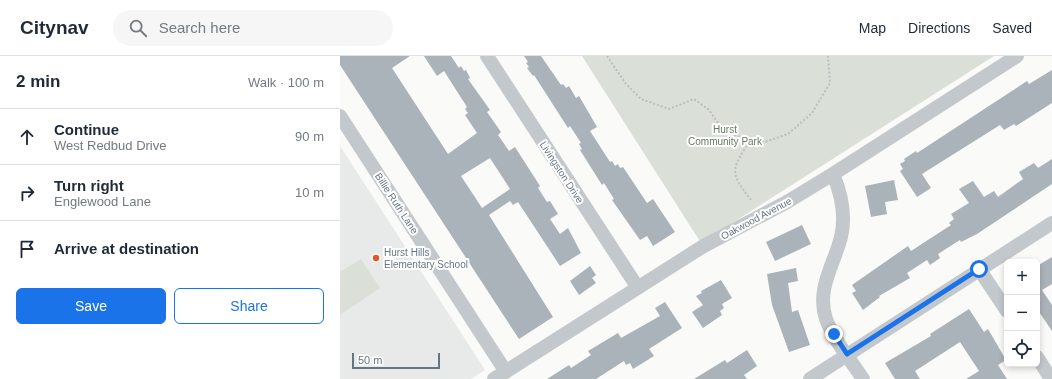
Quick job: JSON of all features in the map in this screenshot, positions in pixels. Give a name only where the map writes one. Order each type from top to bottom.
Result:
[{"type":"street","name":"Livingston Drive","points":[[487,56],[638,288]]},
{"type":"street","name":"Oakwood Avenue","points":[[500,375],[725,233],[787,202],[833,174],[1017,56]]},
{"type":"street","name":"Billie Ruth Lane","points":[[340,116],[500,375]]},
{"type":"street","points":[[833,174],[838,186],[843,218],[841,236],[824,286],[823,302],[826,319],[864,379]]},
{"type":"street","points":[[810,379],[1052,223]]},
{"type":"street","points":[[979,269],[1004,306]]},
{"type":"street","points":[[1040,362],[1051,379]]},
{"type":"path","points":[[606,56],[626,84],[641,99],[669,109],[694,99],[709,110],[725,133],[765,142],[788,134],[812,113],[830,83],[828,56]]},
{"type":"path","points":[[751,139],[734,169],[736,180],[751,200]]},
{"type":"shaded area","name":"Hurst Hills Elementary School","points":[[340,146],[485,370],[471,379],[340,379]]},
{"type":"green space","name":"Hurst Community Park","points":[[582,56],[994,56],[701,243]]},
{"type":"green space","points":[[361,259],[380,288],[340,315],[340,272]]},
{"type":"building","points":[[340,56],[410,56],[392,68],[448,154],[477,133],[465,115],[468,113],[465,109],[467,107],[444,71],[437,76],[424,56],[451,56],[459,68],[461,66],[464,71],[466,70],[470,78],[468,79],[490,110],[487,112],[501,132],[498,135],[509,151],[515,147],[540,186],[538,188],[547,202],[550,201],[558,214],[550,219],[560,234],[568,228],[581,253],[560,266],[518,202],[513,205],[510,201],[489,215],[553,317],[519,339],[340,65]],"holes":[[[490,158],[510,189],[482,208],[461,176]]]},
{"type":"building","points":[[524,56],[541,56],[561,85],[563,84],[566,88],[569,86],[576,98],[579,96],[597,127],[590,131],[610,162],[612,161],[615,166],[618,164],[620,168],[623,167],[647,203],[653,199],[675,232],[653,246],[647,236],[640,240],[612,200],[614,199],[604,183],[602,185],[580,150],[582,149],[579,144],[581,143],[570,126],[568,128],[534,75],[533,76],[527,68],[529,67],[526,63],[528,62]]},
{"type":"building","points":[[1052,70],[1052,103],[1016,126],[1014,124],[1004,130],[1000,125],[922,174],[931,188],[917,197],[900,171],[903,169],[900,164],[905,161],[904,159],[916,151],[917,153],[1027,81],[1029,84]]},
{"type":"building","points":[[1052,159],[1052,184],[977,234],[961,242],[960,240],[938,254],[940,258],[930,265],[927,260],[907,273],[910,278],[879,296],[880,297],[863,310],[852,293],[856,291],[852,285],[908,246],[911,251],[951,225],[949,223],[954,219],[951,214],[969,203],[959,189],[973,181],[984,197],[994,191],[998,197],[1023,179],[1019,172],[1034,163],[1038,168]]},
{"type":"building","points":[[894,180],[898,200],[885,202],[887,214],[871,217],[865,186]]},
{"type":"building","points":[[802,225],[811,244],[775,261],[766,242]]},
{"type":"building","points":[[1052,257],[1052,284],[1042,290],[1052,305],[1052,331],[1040,313],[1040,264]]},
{"type":"building","points":[[590,266],[596,275],[592,278],[596,283],[579,295],[570,281]]},
{"type":"building","points":[[796,268],[798,281],[788,283],[792,312],[798,310],[810,345],[789,352],[772,305],[767,274]]},
{"type":"building","points":[[721,280],[732,298],[722,304],[724,308],[720,311],[722,315],[703,328],[692,312],[703,305],[696,296],[702,293],[701,291]]},
{"type":"building","points":[[665,302],[682,328],[649,349],[654,356],[633,369],[630,363],[626,365],[624,361],[596,379],[547,379],[569,365],[571,368],[591,355],[588,351],[618,333],[621,338],[660,316],[655,308]]},
{"type":"building","points":[[969,309],[984,332],[988,329],[1004,357],[1004,361],[998,365],[1007,379],[966,379],[979,371],[960,342],[915,371],[920,379],[895,379],[885,363],[931,336],[930,334]]},
{"type":"building","points":[[747,350],[757,366],[744,375],[747,379],[694,379],[725,360],[727,363]]},
{"type":"place","name":"Hurst Hills Elementary School","points":[[376,258]]},
{"type":"route","points":[[834,334],[847,354],[979,269]]}]
